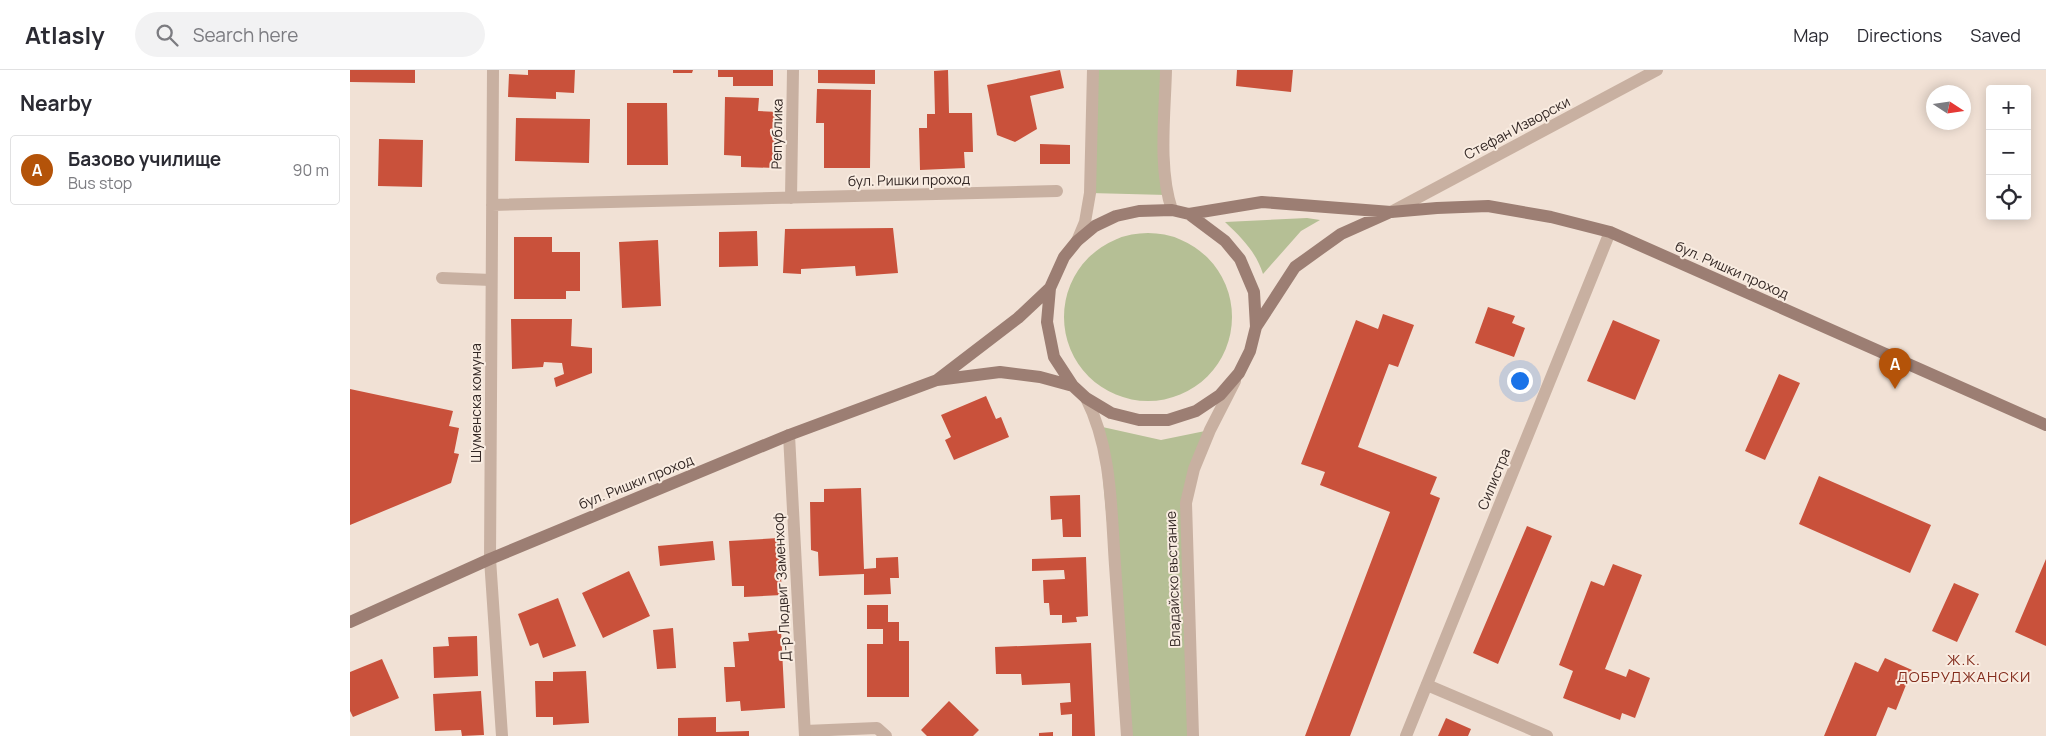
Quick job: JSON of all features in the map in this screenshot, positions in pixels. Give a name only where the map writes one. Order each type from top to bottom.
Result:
[{"type":"main road","name":"бул. Ришки проход","points":[[937,380],[1018,318],[1050,288],[1064,257],[1077,241],[1095,226],[1116,216],[1139,211],[1172,210],[1189,214],[1262,202],[1391,212],[1488,206],[1551,217],[1610,232],[2046,425]]},
{"type":"main road","name":"бул. Ришки проход","points":[[350,622],[490,559],[788,436],[937,380],[1000,372],[1040,377],[1073,386],[1086,398],[1111,413],[1139,420],[1168,420],[1196,411],[1220,395],[1239,373],[1250,351],[1256,327],[1295,267],[1341,234],[1391,212]]},
{"type":"main road","points":[[1189,214],[1226,241],[1240,259],[1254,292],[1256,327]]},
{"type":"main road","points":[[1050,288],[1047,322],[1054,357],[1073,386]]},
{"type":"street","name":"Шуменска комуна","points":[[493,70],[490,559],[502,736]]},
{"type":"street","name":"Република","points":[[791,198],[793,70]]},
{"type":"street","points":[[1077,241],[1085,222],[1090,193],[1093,70]]},
{"type":"street","points":[[1166,70],[1164,173],[1167,195],[1172,210]]},
{"type":"street","name":"Стефан Изворски","points":[[1391,212],[1657,70]]},
{"type":"street","name":"бул. Ришки проход","points":[[492,205],[1056,191]]},
{"type":"street","name":"Силистра","points":[[1406,736],[1610,232]]},
{"type":"street","points":[[442,278],[491,280]]},
{"type":"street","name":"Владайско въстание","points":[[1193,736],[1186,503],[1197,461],[1210,430],[1239,373]]},
{"type":"street","points":[[1086,398],[1098,426],[1106,462],[1111,505],[1128,736]]},
{"type":"street","name":"Д-р Людвиг Заменхоф","points":[[788,436],[805,733]]},
{"type":"street","points":[[1427,685],[1547,736]]},
{"type":"street","points":[[805,733],[877,728],[886,736]]},
{"type":"green space","points":[[1093,70],[1166,70],[1167,195],[1090,193]]},
{"type":"green space","points":[[1307,218],[1320,220],[1301,231],[1263,274],[1248,246],[1225,222]]},
{"type":"green space","points":[[1148,233],[1172,237],[1187,243],[1201,252],[1213,264],[1222,278],[1228,293],[1232,317],[1228,341],[1222,356],[1213,370],[1201,382],[1187,391],[1172,397],[1148,401],[1124,397],[1109,391],[1095,382],[1083,370],[1074,356],[1068,341],[1064,317],[1068,293],[1074,278],[1083,264],[1095,252],[1109,243],[1124,237]]},
{"type":"green space","points":[[1098,426],[1161,440],[1210,430],[1186,503],[1193,736],[1127,736]]},
{"type":"building","points":[[350,70],[415,70],[415,83],[350,82]]},
{"type":"building","points":[[528,70],[575,70],[574,93],[556,92],[556,99],[508,97],[509,74],[528,75]]},
{"type":"building","points":[[673,70],[693,70],[692,73],[673,73]]},
{"type":"building","points":[[718,70],[773,70],[773,86],[733,86],[733,77],[718,77]]},
{"type":"building","points":[[818,70],[875,70],[875,84],[818,83]]},
{"type":"building","points":[[948,70],[949,113],[972,113],[973,152],[964,152],[965,168],[920,170],[919,128],[927,128],[927,114],[935,114],[934,71]]},
{"type":"building","points":[[1060,70],[1064,88],[1030,96],[1037,129],[1015,142],[997,135],[987,85]]},
{"type":"building","points":[[1237,70],[1293,70],[1291,92],[1236,86]]},
{"type":"building","points":[[817,89],[871,90],[870,168],[824,168],[824,123],[816,123]]},
{"type":"building","points":[[725,97],[759,98],[758,111],[778,112],[776,168],[741,167],[741,156],[724,155]]},
{"type":"building","points":[[627,103],[667,103],[668,165],[627,165]]},
{"type":"building","points":[[516,118],[590,119],[589,163],[515,161]]},
{"type":"building","points":[[379,139],[423,140],[422,187],[378,186]]},
{"type":"building","points":[[1040,144],[1070,145],[1070,164],[1040,164]]},
{"type":"building","points":[[893,228],[898,273],[856,276],[855,266],[801,269],[801,274],[783,273],[785,229]]},
{"type":"building","points":[[757,231],[758,266],[719,267],[719,232]]},
{"type":"building","points":[[514,237],[552,237],[552,252],[580,252],[580,291],[566,291],[566,299],[514,299]]},
{"type":"building","points":[[658,240],[661,306],[622,308],[619,242]]},
{"type":"building","points":[[1488,307],[1515,316],[1512,323],[1525,328],[1514,357],[1475,343]]},
{"type":"building","points":[[1383,314],[1414,325],[1398,367],[1389,364],[1358,447],[1437,477],[1430,494],[1440,498],[1350,736],[1305,736],[1390,512],[1320,485],[1325,472],[1301,464],[1356,320],[1378,329]]},
{"type":"building","points":[[511,319],[572,319],[571,346],[592,348],[592,373],[556,387],[554,378],[564,374],[562,363],[544,362],[543,367],[512,369]]},
{"type":"building","points":[[1613,320],[1660,340],[1635,400],[1587,381]]},
{"type":"building","points":[[1779,374],[1800,383],[1765,460],[1745,451]]},
{"type":"building","points":[[350,389],[453,411],[449,426],[459,428],[454,453],[459,454],[451,483],[350,525]]},
{"type":"building","points":[[986,396],[996,419],[1001,417],[1009,437],[954,460],[945,440],[951,437],[941,415]]},
{"type":"building","points":[[1819,476],[1931,525],[1910,573],[1799,524]]},
{"type":"building","points":[[861,488],[864,569],[876,568],[876,558],[898,557],[899,578],[890,578],[891,594],[864,595],[864,574],[819,576],[818,552],[811,550],[810,502],[824,502],[824,489]]},
{"type":"building","points":[[1080,495],[1081,537],[1063,537],[1062,519],[1051,520],[1050,496]]},
{"type":"building","points":[[1527,526],[1552,536],[1498,664],[1473,653]]},
{"type":"building","points":[[779,538],[782,595],[744,597],[744,586],[732,586],[729,541]]},
{"type":"building","points":[[713,541],[715,560],[660,566],[658,546]]},
{"type":"building","points":[[1086,557],[1088,616],[1076,617],[1077,622],[1062,623],[1062,615],[1050,615],[1049,603],[1044,603],[1043,580],[1065,579],[1064,570],[1032,571],[1032,559]]},
{"type":"building","points":[[2046,559],[2046,646],[2015,632]]},
{"type":"building","points":[[1613,564],[1642,575],[1605,669],[1626,677],[1629,669],[1650,678],[1635,718],[1622,713],[1620,720],[1563,698],[1573,671],[1559,665],[1591,581],[1604,586]]},
{"type":"building","points":[[629,571],[650,616],[603,638],[582,593]]},
{"type":"building","points":[[1954,583],[1979,594],[1957,642],[1932,631]]},
{"type":"building","points":[[558,598],[576,646],[543,658],[538,643],[530,646],[518,614]]},
{"type":"building","points":[[867,605],[888,605],[888,622],[899,622],[899,641],[909,641],[909,697],[867,697],[867,644],[883,644],[883,629],[867,629]]},
{"type":"building","points":[[673,628],[676,668],[657,669],[653,630]]},
{"type":"building","points":[[781,630],[785,708],[741,711],[740,701],[726,702],[724,667],[735,667],[733,642],[749,641],[748,633]]},
{"type":"building","points":[[477,636],[478,676],[434,678],[433,647],[449,646],[448,637]]},
{"type":"building","points":[[1091,643],[1095,736],[1072,736],[1072,714],[1061,715],[1060,703],[1071,702],[1070,683],[1022,685],[1021,674],[996,674],[995,647]]},
{"type":"building","points":[[1885,658],[1912,670],[1896,710],[1888,707],[1876,736],[1824,736],[1855,662],[1878,672]]},
{"type":"building","points":[[382,659],[399,698],[353,717],[350,711],[350,672]]},
{"type":"building","points":[[586,671],[589,723],[553,725],[553,717],[536,717],[535,681],[553,681],[553,672]]},
{"type":"building","points":[[481,691],[484,735],[462,736],[461,730],[435,731],[433,694]]},
{"type":"building","points":[[949,701],[979,730],[973,736],[927,736],[921,730]]},
{"type":"building","points":[[716,717],[716,732],[749,731],[749,736],[678,736],[678,718]]},
{"type":"building","points":[[1446,718],[1471,729],[1468,736],[1438,736]]},
{"type":"building","points":[[1053,732],[1053,736],[1039,736],[1039,733]]},
{"type":"place","name":"Базово училище","points":[[1895,389]]},
{"type":"district","name":"Ж.К. ДОБРУДЖАНСКИ","points":[[1964,668]]}]
